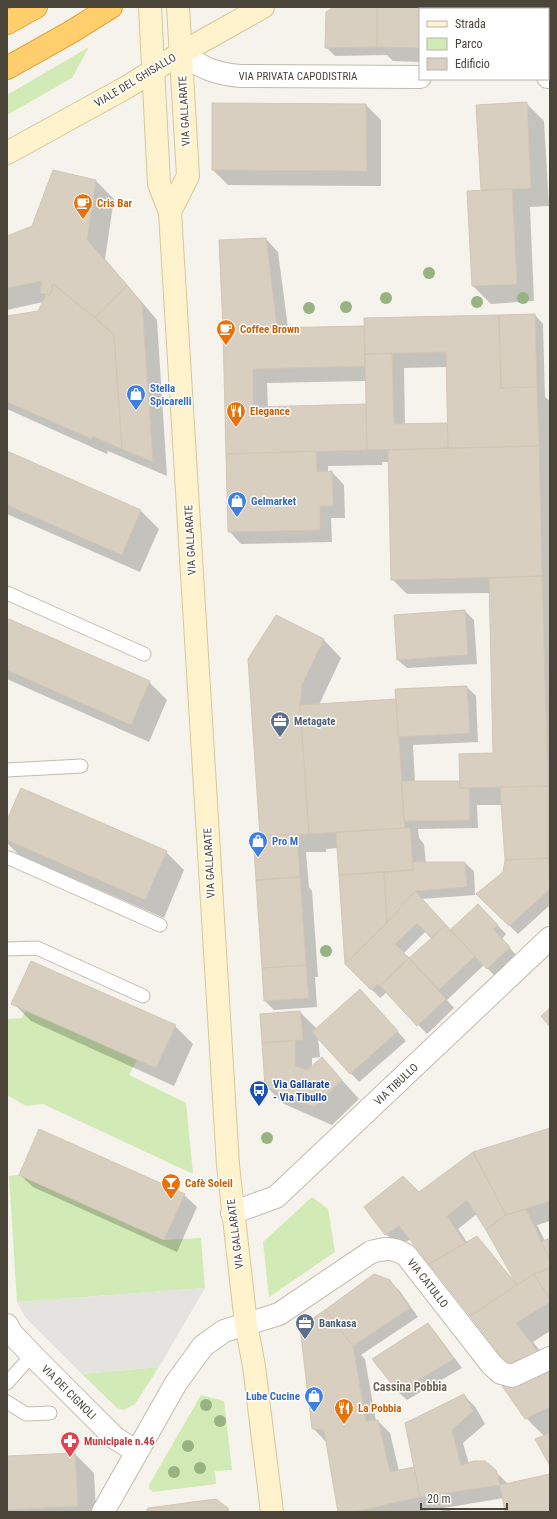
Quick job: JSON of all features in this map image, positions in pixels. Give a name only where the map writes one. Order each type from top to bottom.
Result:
[{"type":"highway","points":[[7,23],[36,7]]},
{"type":"highway","points":[[7,68],[71,32],[111,7]]},
{"type":"street","name":"VIA GALLARATE","points":[[150,7],[160,184],[170,212],[224,1120],[232,1213],[246,1324],[254,1366],[272,1512]]},
{"type":"street","name":"VIA GALLARATE","points":[[170,212],[188,176],[178,7]]},
{"type":"street","name":"VIALE DEL GHISALLO","points":[[7,153],[264,7]]},
{"type":"street","name":"VIA PRIVATA CAPODISTRIA","points":[[181,53],[198,64],[224,75],[419,77]]},
{"type":"street","name":"VIA TIBULLO","points":[[232,1213],[276,1197],[550,938]]},
{"type":"street","name":"VIA CATULLO","points":[[103,1512],[176,1383],[203,1346],[224,1331],[279,1314],[371,1252],[383,1249],[396,1249],[406,1255],[492,1365],[501,1373],[512,1376],[550,1358]]},
{"type":"street","name":"VIA DEI CIGNOLI","points":[[7,1324],[12,1334],[115,1438],[137,1452]]},
{"type":"lane","points":[[7,593],[144,654]]},
{"type":"lane","points":[[7,770],[81,766]]},
{"type":"lane","points":[[7,858],[160,925]]},
{"type":"lane","points":[[7,949],[37,948],[143,996]]},
{"type":"lane","points":[[7,1383],[32,1355]]},
{"type":"lane","points":[[7,1402],[26,1414],[50,1413]]},
{"type":"green space","points":[[89,47],[72,78],[7,115],[7,95]]},
{"type":"green space","points":[[26,1010],[137,1060],[129,1075],[186,1103],[193,1174],[43,1104],[26,1106],[7,1095],[7,1019],[22,1018]]},
{"type":"green space","points":[[19,1175],[164,1240],[201,1238],[205,1288],[17,1302],[9,1176]]},
{"type":"green space","points":[[312,1197],[328,1209],[335,1252],[269,1297],[263,1242]]},
{"type":"green space","points":[[159,1367],[135,1404],[124,1410],[117,1408],[82,1374]]},
{"type":"green space","points":[[201,1395],[224,1401],[232,1470],[215,1471],[216,1484],[153,1492],[149,1489],[149,1485]]},
{"type":"shaded area","points":[[205,1288],[159,1367],[82,1374],[25,1317],[17,1302]]},
{"type":"building","points":[[334,7],[377,7],[377,47],[325,48],[326,12]]},
{"type":"building","points":[[377,7],[550,7],[550,52],[549,8],[419,8],[419,48],[377,47]]},
{"type":"building","points":[[527,102],[531,188],[481,190],[476,105]]},
{"type":"building","points":[[212,103],[366,104],[367,171],[212,170]]},
{"type":"building","points":[[53,170],[96,180],[87,240],[127,285],[95,318],[53,284],[50,295],[40,293],[42,281],[7,288],[7,236],[32,226]]},
{"type":"building","points":[[512,189],[517,284],[472,286],[467,191]]},
{"type":"building","points":[[266,238],[277,327],[223,329],[219,240]]},
{"type":"building","points":[[53,284],[114,335],[122,449],[92,436],[92,439],[7,402],[7,316],[38,311],[46,295],[50,295]]},
{"type":"building","points":[[127,285],[142,304],[153,462],[122,449],[114,335],[95,318]]},
{"type":"building","points":[[535,314],[537,387],[501,388],[499,315]]},
{"type":"building","points":[[499,315],[501,388],[537,387],[539,446],[448,448],[446,352],[365,354],[364,318]]},
{"type":"building","points":[[364,326],[365,366],[253,369],[253,407],[366,404],[367,450],[226,454],[223,329]]},
{"type":"building","points":[[392,353],[394,424],[447,423],[448,448],[367,450],[365,354]]},
{"type":"building","points":[[539,446],[542,576],[391,580],[388,450]]},
{"type":"building","points":[[7,451],[141,510],[122,555],[7,505]]},
{"type":"building","points":[[316,451],[317,472],[332,471],[333,506],[320,506],[320,530],[228,532],[226,454]]},
{"type":"building","points":[[542,576],[548,786],[460,788],[459,754],[493,753],[489,578]]},
{"type":"building","points":[[465,610],[468,655],[397,660],[394,615]]},
{"type":"building","points":[[276,615],[324,639],[302,685],[300,705],[309,834],[260,836],[248,659]]},
{"type":"building","points":[[9,619],[150,681],[131,725],[7,670],[7,623]]},
{"type":"building","points":[[467,686],[470,733],[398,737],[395,689]]},
{"type":"building","points":[[396,699],[405,828],[309,834],[300,705]]},
{"type":"building","points":[[401,781],[460,781],[460,788],[469,788],[470,820],[404,821]]},
{"type":"building","points":[[548,786],[548,858],[505,860],[500,787]]},
{"type":"building","points":[[21,788],[167,851],[145,900],[7,840],[7,820]]},
{"type":"building","points":[[410,828],[413,870],[339,875],[336,832]]},
{"type":"building","points":[[297,834],[300,877],[256,880],[253,836]]},
{"type":"building","points":[[548,858],[550,889],[509,926],[476,894],[503,872],[505,860]]},
{"type":"building","points":[[412,862],[465,862],[467,887],[415,891],[387,923],[384,872],[413,870]]},
{"type":"building","points":[[384,872],[387,923],[345,964],[339,875]]},
{"type":"building","points":[[300,877],[306,965],[262,968],[256,880]]},
{"type":"building","points":[[415,891],[446,925],[431,938],[417,923],[395,944],[409,958],[380,986],[378,984],[371,990],[345,964],[387,923]]},
{"type":"building","points":[[478,904],[498,925],[493,929],[510,947],[487,969],[450,930]]},
{"type":"building","points":[[446,925],[475,956],[439,990],[409,958]]},
{"type":"building","points":[[409,958],[446,999],[417,1026],[380,986]]},
{"type":"building","points":[[31,961],[176,1025],[156,1068],[11,1004]]},
{"type":"building","points":[[306,965],[309,998],[264,1001],[262,968]]},
{"type":"building","points":[[360,989],[398,1031],[350,1074],[312,1032]]},
{"type":"building","points":[[550,1008],[550,1027],[541,1016]]},
{"type":"building","points":[[300,1011],[303,1040],[262,1043],[260,1014]]},
{"type":"building","points":[[295,1040],[295,1066],[307,1070],[322,1057],[342,1080],[314,1107],[265,1086],[262,1043]]},
{"type":"building","points":[[550,1128],[550,1201],[506,1215],[473,1152]]},
{"type":"building","points":[[39,1129],[185,1194],[164,1240],[19,1175]]},
{"type":"building","points":[[473,1152],[506,1215],[486,1230],[467,1200],[447,1216],[465,1243],[429,1264],[399,1226],[385,1235],[364,1207],[403,1176],[419,1192]]},
{"type":"building","points":[[526,1209],[550,1260],[550,1268],[534,1274],[517,1285],[486,1230],[506,1215]]},
{"type":"building","points":[[477,1236],[517,1285],[470,1316],[429,1264]]},
{"type":"building","points":[[550,1238],[550,1260],[541,1242]]},
{"type":"building","points":[[550,1268],[550,1300],[534,1274]]},
{"type":"building","points":[[374,1274],[390,1280],[410,1308],[353,1346],[325,1310]]},
{"type":"building","points":[[534,1274],[550,1302],[516,1323],[540,1355],[524,1364],[515,1362],[508,1365],[470,1316]]},
{"type":"building","points":[[325,1310],[353,1346],[366,1421],[378,1420],[390,1472],[414,1467],[420,1497],[353,1512],[338,1512],[324,1430],[312,1429],[300,1327]]},
{"type":"building","points":[[428,1323],[454,1359],[398,1392],[372,1359]]},
{"type":"building","points":[[550,1367],[550,1407],[525,1419],[502,1386]]},
{"type":"building","points":[[464,1394],[473,1411],[452,1430],[461,1465],[474,1461],[485,1461],[496,1470],[500,1485],[420,1497],[405,1423]]},
{"type":"building","points":[[550,1433],[550,1466],[535,1439]]},
{"type":"building","points":[[75,1453],[78,1506],[7,1510],[7,1456]]},
{"type":"building","points":[[550,1474],[550,1512],[505,1512],[500,1485]]},
{"type":"building","points":[[216,1499],[228,1508],[229,1512],[146,1512],[148,1508]]},
{"type":"place","name":"Cris Bar","points":[[83,220]]},
{"type":"place","name":"Coffee Brown","points":[[226,346]]},
{"type":"place","name":"Stella Spicarelli","points":[[136,411]]},
{"type":"place","name":"Elegance","points":[[236,428]]},
{"type":"place","name":"Gelmarket","points":[[237,518]]},
{"type":"place","name":"Metagate","points":[[280,738]]},
{"type":"place","name":"Pro M","points":[[258,858]]},
{"type":"place","name":"Via Gallarate - Via Tibullo","points":[[259,1107]]},
{"type":"place","name":"Cafè Soleil","points":[[171,1200]]},
{"type":"place","name":"Bankasa","points":[[305,1340]]},
{"type":"place","name":"Lube Cucine","points":[[314,1413]]},
{"type":"place","name":"La Pobbia","points":[[344,1425]]},
{"type":"place","name":"Municipale n.46","points":[[70,1458]]},
{"type":"district","name":"Cassina Pobbia","points":[[410,1387]]}]
